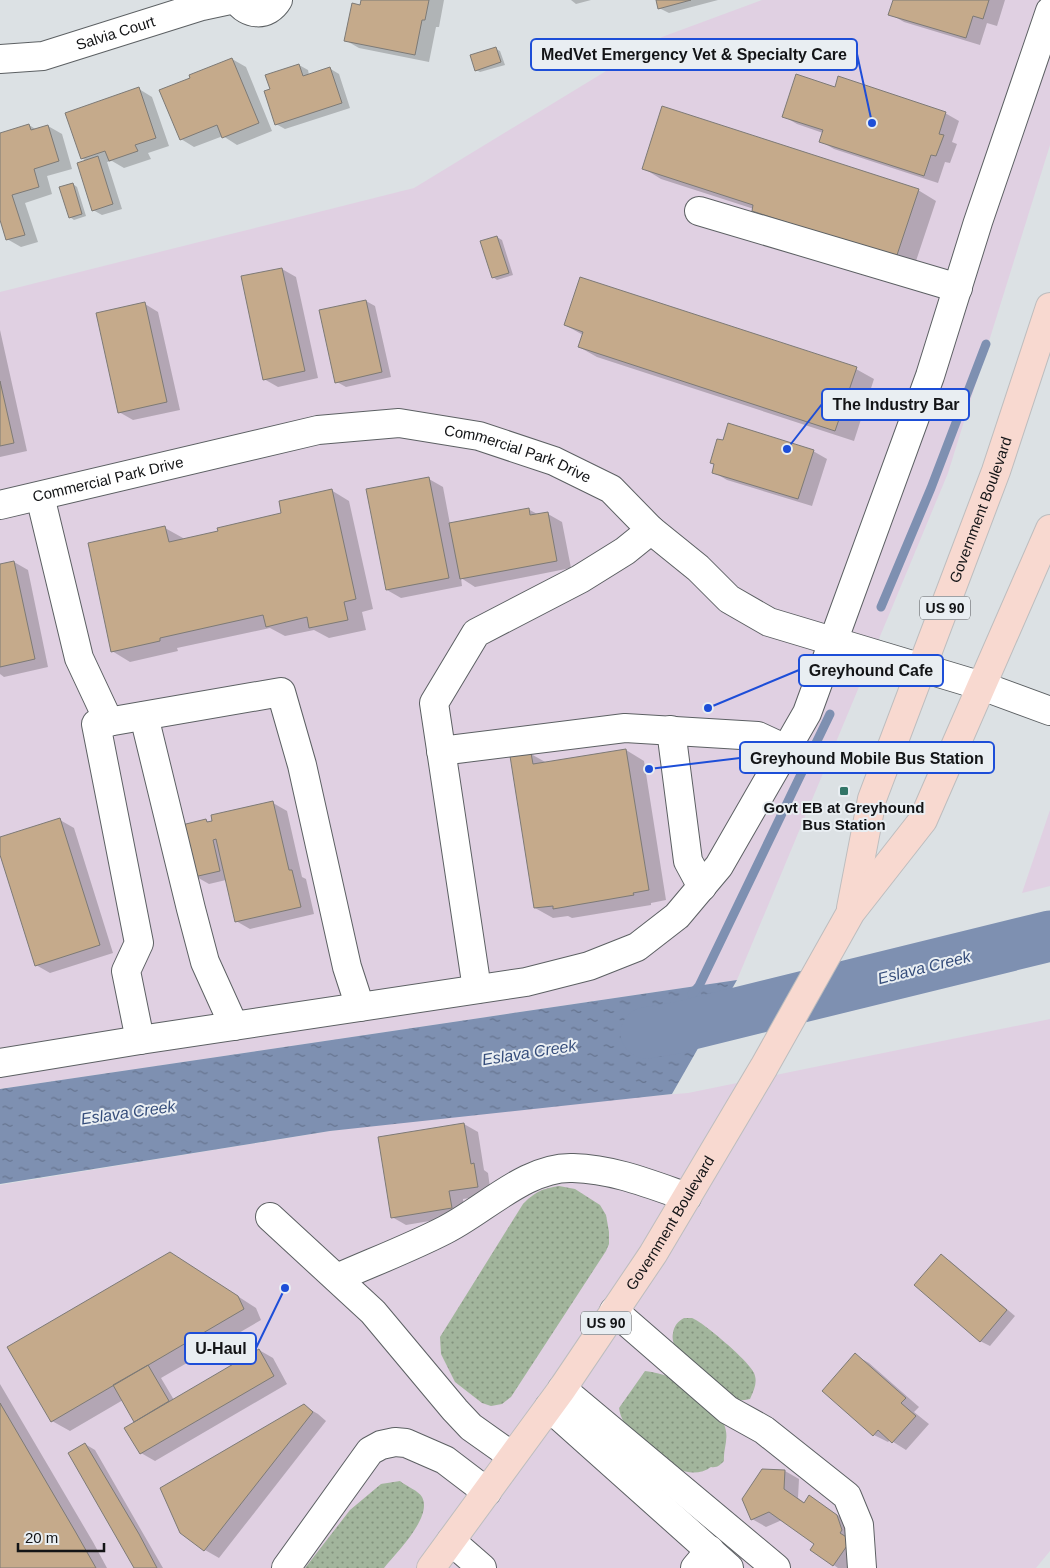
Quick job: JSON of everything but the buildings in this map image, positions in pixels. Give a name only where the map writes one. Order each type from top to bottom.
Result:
[{"type":"main road","name":"Government Boulevard","points":[[850,912],[872,799],[996,471],[1050,306]]},
{"type":"main road","name":"Government Boulevard","points":[[431,1568],[555,1398],[653,1254],[764,1067],[850,912],[923,820],[1050,529]]},
{"type":"street","name":"Salvia Court","points":[[0,60],[43,56],[202,6],[230,0]]},
{"type":"street","points":[[236,0],[246,10],[253,13],[262,13],[269,10],[278,0]]},
{"type":"street","points":[[0,1064],[140,1040],[526,982],[589,966],[637,947],[677,916],[719,866],[807,713],[930,376],[1050,11]]},
{"type":"street","points":[[699,211],[958,288]]},
{"type":"street","name":"Commercial Park Drive","points":[[0,505],[318,430],[399,423],[479,436],[554,461],[611,489],[651,530],[698,568],[729,599],[769,622],[982,686],[1050,711]]},
{"type":"street","points":[[40,496],[79,658],[109,722]]},
{"type":"street","points":[[477,989],[434,703],[476,633],[580,579],[625,551],[651,530]]},
{"type":"street","points":[[140,1040],[126,971],[138,943],[96,724],[281,692],[302,765],[347,967],[360,1007]]},
{"type":"street","points":[[144,716],[205,962],[234,1026]]},
{"type":"street","points":[[441,752],[624,728],[758,736],[786,749]]},
{"type":"street","points":[[671,730],[688,861],[702,886]]},
{"type":"street","points":[[337,1278],[463,1221],[524,1180],[551,1170],[573,1168],[627,1176],[687,1197]]},
{"type":"street","points":[[270,1217],[373,1312],[471,1427],[512,1456]]},
{"type":"street","points":[[614,1311],[728,1410],[764,1430],[847,1496],[859,1525],[862,1568]]},
{"type":"street","points":[[555,1398],[712,1562]]},
{"type":"street","points":[[555,1398],[776,1568]]},
{"type":"street","points":[[286,1568],[370,1451],[381,1445],[395,1442],[406,1443],[445,1460],[487,1492]]},
{"type":"street","points":[[451,1541],[482,1568]]},
{"type":"shaded area","points":[[762,0],[1050,0],[1050,145],[948,473],[737,980],[0,1089],[0,292],[414,188],[662,37]]},
{"type":"shaded area","points":[[1050,810],[1050,886],[1022,893]]},
{"type":"shaded area","points":[[1050,1019],[1050,1551],[1036,1568],[0,1568],[0,1185],[330,1131],[511,1107],[688,1093]]},
{"type":"green space","points":[[559,1186],[575,1189],[600,1205],[606,1215],[609,1244],[511,1397],[502,1404],[491,1406],[482,1403],[455,1382],[441,1354],[440,1337],[523,1204],[540,1191]]},
{"type":"green space","points":[[684,1318],[692,1318],[698,1321],[726,1343],[751,1368],[756,1383],[750,1399],[736,1400],[727,1395],[704,1370],[678,1350],[673,1339],[673,1333],[674,1328]]},
{"type":"green space","points":[[645,1371],[671,1378],[721,1418],[726,1436],[724,1461],[720,1465],[699,1472],[682,1471],[670,1464],[628,1429],[619,1408]]},
{"type":"green space","points":[[400,1481],[422,1497],[424,1505],[418,1524],[412,1534],[384,1568],[305,1568],[350,1510],[381,1484]]},
{"type":"water","points":[[737,980],[672,1094],[330,1131],[0,1184],[0,1089]]},
{"type":"waterway","points":[[881,607],[931,488],[986,344]]},
{"type":"waterway","points":[[692,994],[699,986],[830,714]]},
{"type":"waterway","name":"Eslava Creek","points":[[646,1033],[676,1028],[1050,936]]},
{"type":"place","name":"MedVet Emergency Vet & Specialty Care","points":[[872,123]]},
{"type":"place","name":"The Industry Bar","points":[[787,449]]},
{"type":"place","name":"Greyhound Cafe","points":[[708,708]]},
{"type":"place","name":"Greyhound Mobile Bus Station","points":[[649,769]]},
{"type":"place","name":"Govt EB at Greyhound Bus Station","points":[[844,791]]},
{"type":"place","name":"U-Haul","points":[[285,1288]]}]
